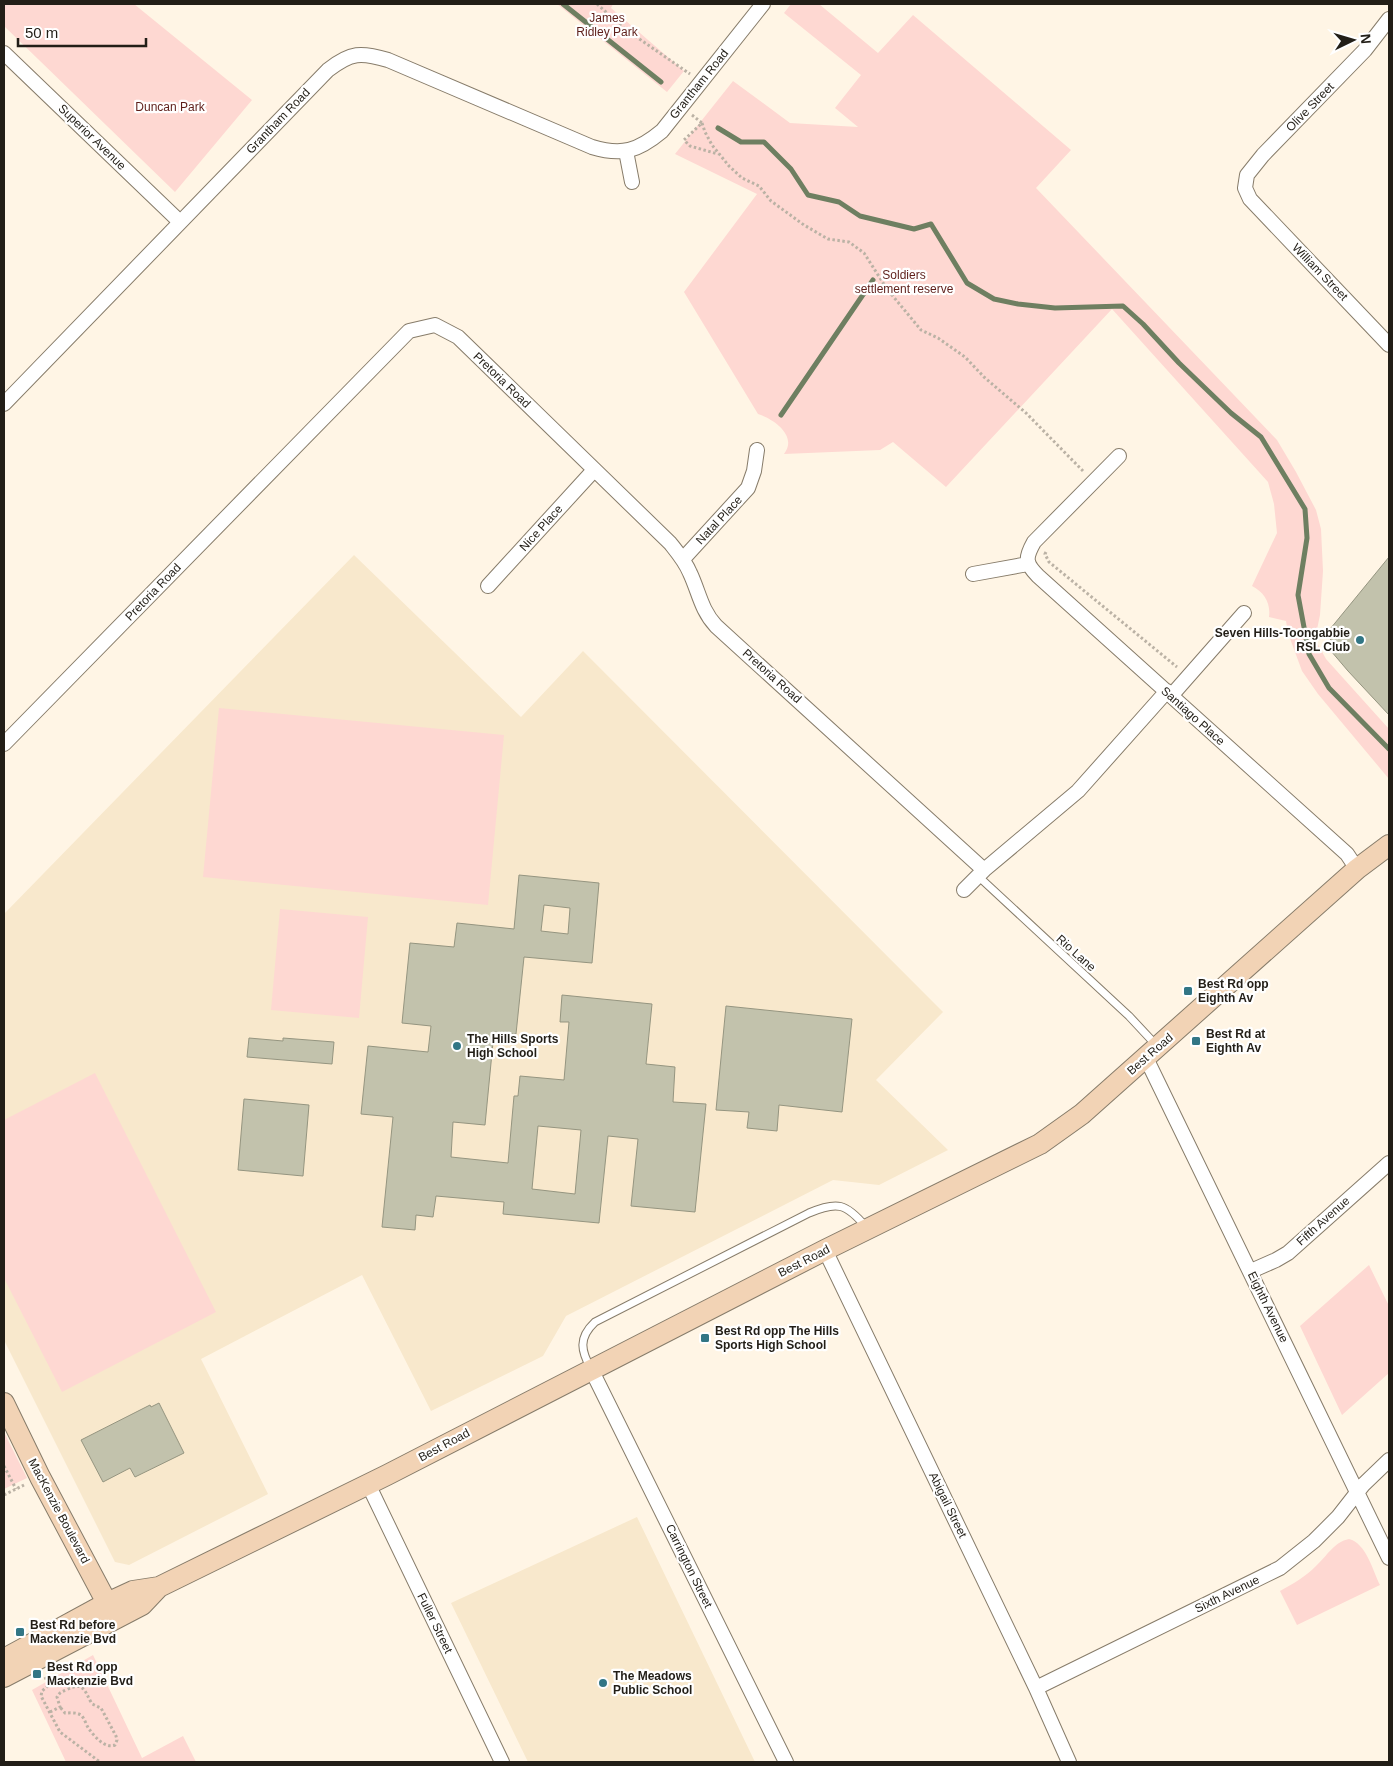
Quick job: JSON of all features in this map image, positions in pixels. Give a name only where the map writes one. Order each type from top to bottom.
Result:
[{"type":"main road","name":"Best Road","points":[[4,1677],[111,1610],[133,1591],[159,1587],[368,1484],[825,1250],[1040,1144],[1082,1114],[1357,869],[1389,845]]},
{"type":"main road","name":"MacKenzie Boulevard","points":[[4,1403],[40,1477],[111,1610]]},
{"type":"main road","name":"Best Road","points":[[4,1659],[111,1610]]},
{"type":"street","name":"Grantham Road","points":[[4,404],[328,70],[341,60],[360,54],[372,55],[388,60],[592,147],[605,151],[626,151],[647,144],[662,131],[764,4]]},
{"type":"street","name":"Olive Street","points":[[1250,199],[1245,188],[1247,175],[1263,155],[1365,50],[1389,19]]},
{"type":"street","name":"Superior Avenue","points":[[5,57],[180,222]]},
{"type":"street","points":[[626,151],[632,182]]},
{"type":"street","name":"William Street","points":[[1250,199],[1389,345]]},
{"type":"street","name":"Pretoria Road","points":[[4,744],[409,331],[435,326],[458,337],[670,543],[683,558],[691,574],[701,604],[716,626],[981,873]]},
{"type":"street","name":"Natal Place","points":[[683,558],[748,488],[754,471],[757,450]]},
{"type":"street","points":[[973,574],[1028,564],[1028,556],[1034,542],[1119,456]]},
{"type":"street","name":"Nice Place","points":[[488,586],[594,470]]},
{"type":"street","name":"Santiago Place","points":[[1028,564],[1038,576],[1347,854],[1357,869]]},
{"type":"street","points":[[964,890],[981,873],[1078,791],[1169,693],[1189,677],[1244,613]]},
{"type":"street","name":"Eighth Avenue","points":[[1152,1053],[1251,1271],[1389,1558]]},
{"type":"street","name":"Fifth Avenue","points":[[1251,1271],[1288,1253],[1389,1163]]},
{"type":"street","name":"Abigail Street","points":[[825,1250],[1036,1688],[1069,1762]]},
{"type":"street","name":"Carrington Street","points":[[591,1370],[786,1762]]},
{"type":"street","name":"Sixth Avenue","points":[[1036,1688],[1280,1568],[1314,1541],[1389,1460]]},
{"type":"street","name":"Fuller Street","points":[[368,1484],[502,1762]]},
{"type":"lane","name":"Rio Lane","points":[[981,873],[1129,1016],[1152,1053]]},
{"type":"lane","points":[[591,1370],[584,1354],[583,1345],[584,1336],[595,1322],[809,1213],[828,1206],[839,1206],[855,1214],[868,1230]]},
{"type":"path","points":[[597,4],[625,29],[701,82]]},
{"type":"path","points":[[681,107],[702,123],[704,132],[719,154],[742,178],[758,186],[771,201],[804,225],[828,239],[849,242],[864,253],[887,289],[921,330],[938,338],[965,357],[984,377],[1026,414],[1093,481]]},
{"type":"path","points":[[702,123],[684,140],[690,146],[719,154]]},
{"type":"path","points":[[1049,548],[1046,554],[1049,562],[1189,677]]},
{"type":"path","points":[[4,1466],[16,1489]]},
{"type":"path","points":[[4,1495],[40,1477]]},
{"type":"path","points":[[45,1677],[48,1685],[42,1691],[41,1696],[60,1732],[100,1762]]},
{"type":"path","points":[[79,1685],[83,1688],[92,1704],[101,1708],[116,1736],[115,1745],[105,1746],[90,1730],[81,1716],[76,1713],[65,1713],[60,1707],[57,1697],[59,1693],[79,1685]]},
{"type":"path","points":[[50,1712],[60,1707]]},
{"type":"shaded area","name":"The Hills Sports High School","points":[[354,555],[521,717],[583,651],[943,1012],[876,1080],[948,1150],[879,1185],[833,1180],[566,1316],[543,1356],[431,1411],[362,1275],[201,1359],[268,1494],[129,1565],[115,1562],[4,1340],[4,914]]},
{"type":"shaded area","name":"The Meadows Public School","points":[[637,1517],[755,1762],[528,1762],[451,1603]]},
{"type":"green space","name":"Duncan Park","points":[[4,4],[134,4],[252,100],[175,192],[4,26]]},
{"type":"green space","name":"James Ridley Park","points":[[557,4],[613,4],[611,8],[684,71],[667,92]]},
{"type":"green space","name":"Soldiers settlement reserve","points":[[791,4],[819,4],[878,53],[913,15],[1071,150],[1036,188],[1277,440],[1316,510],[1321,529],[1323,571],[1320,615],[1315,639],[1326,659],[1389,729],[1389,779],[1318,694],[1302,671],[1288,633],[1286,621],[1269,617],[1269,607],[1266,598],[1252,586],[1277,533],[1274,504],[1268,482],[1112,309],[946,487],[893,442],[880,450],[784,454],[788,447],[786,435],[777,424],[758,414],[684,292],[757,194],[675,154],[733,81],[790,123],[858,127],[835,108],[861,75],[784,13]]},
{"type":"green space","points":[[219,708],[504,735],[488,905],[203,877]]},
{"type":"green space","points":[[280,909],[368,917],[359,1018],[271,1010]]},
{"type":"green space","points":[[95,1073],[216,1312],[62,1392],[4,1278],[4,1120]]},
{"type":"green space","points":[[1369,1265],[1389,1306],[1389,1373],[1342,1415],[1300,1326]]},
{"type":"green space","points":[[4,1432],[27,1478],[4,1489]]},
{"type":"green space","points":[[1349,1539],[1360,1546],[1372,1565],[1380,1585],[1297,1625],[1280,1591],[1308,1573],[1335,1546]]},
{"type":"green space","points":[[93,1655],[142,1758],[183,1736],[196,1762],[66,1762],[32,1690]]},
{"type":"building","name":"Seven Hills-Toongabbie RSL Club","points":[[1389,557],[1389,715],[1331,651],[1336,646],[1326,634]]},
{"type":"building","points":[[519,875],[599,883],[592,963],[524,957],[516,1034],[494,1032],[485,1125],[453,1122],[451,1157],[508,1163],[514,1096],[518,1096],[520,1076],[564,1080],[569,1022],[560,1022],[562,995],[652,1004],[646,1064],[675,1067],[673,1102],[706,1104],[695,1212],[631,1206],[638,1139],[608,1136],[599,1223],[503,1214],[504,1202],[436,1196],[433,1217],[416,1215],[415,1230],[382,1227],[393,1117],[361,1114],[368,1046],[428,1052],[431,1026],[402,1023],[410,943],[454,947],[457,923],[514,929]],"holes":[[[544,905],[570,908],[568,934],[541,931]],[[538,1126],[581,1130],[575,1194],[532,1189]]]},
{"type":"building","points":[[726,1006],[852,1019],[842,1112],[779,1105],[777,1131],[747,1128],[749,1112],[716,1110]]},
{"type":"building","points":[[249,1038],[283,1041],[283,1038],[334,1042],[332,1064],[247,1057]]},
{"type":"building","points":[[244,1099],[309,1105],[303,1176],[238,1170]]},
{"type":"building","points":[[159,1403],[184,1453],[135,1477],[130,1468],[103,1482],[81,1440],[150,1405],[151,1407]]},
{"type":"waterway","points":[[563,4],[661,82]]},
{"type":"waterway","points":[[718,128],[741,142],[764,142],[791,169],[808,195],[839,202],[860,216],[914,229],[931,224],[967,283],[994,299],[1055,308],[1123,306],[1143,324],[1179,363],[1231,413],[1261,437],[1305,509],[1307,538],[1298,595],[1309,654],[1329,688],[1389,749]]},
{"type":"waterway","points":[[781,415],[873,280]]},
{"type":"place","name":"Seven Hills-Toongabbie RSL Club","points":[[1360,640]]},
{"type":"place","name":"Best Rd opp Eighth Av","points":[[1188,991]]},
{"type":"place","name":"Best Rd at Eighth Av","points":[[1196,1041]]},
{"type":"place","name":"The Hills Sports High School","points":[[457,1046]]},
{"type":"place","name":"Best Rd opp The Hills Sports High School","points":[[705,1338]]},
{"type":"place","name":"Best Rd before Mackenzie Bvd","points":[[20,1632]]},
{"type":"place","name":"Best Rd opp Mackenzie Bvd","points":[[37,1674]]},
{"type":"place","name":"The Meadows Public School","points":[[603,1683]]}]
